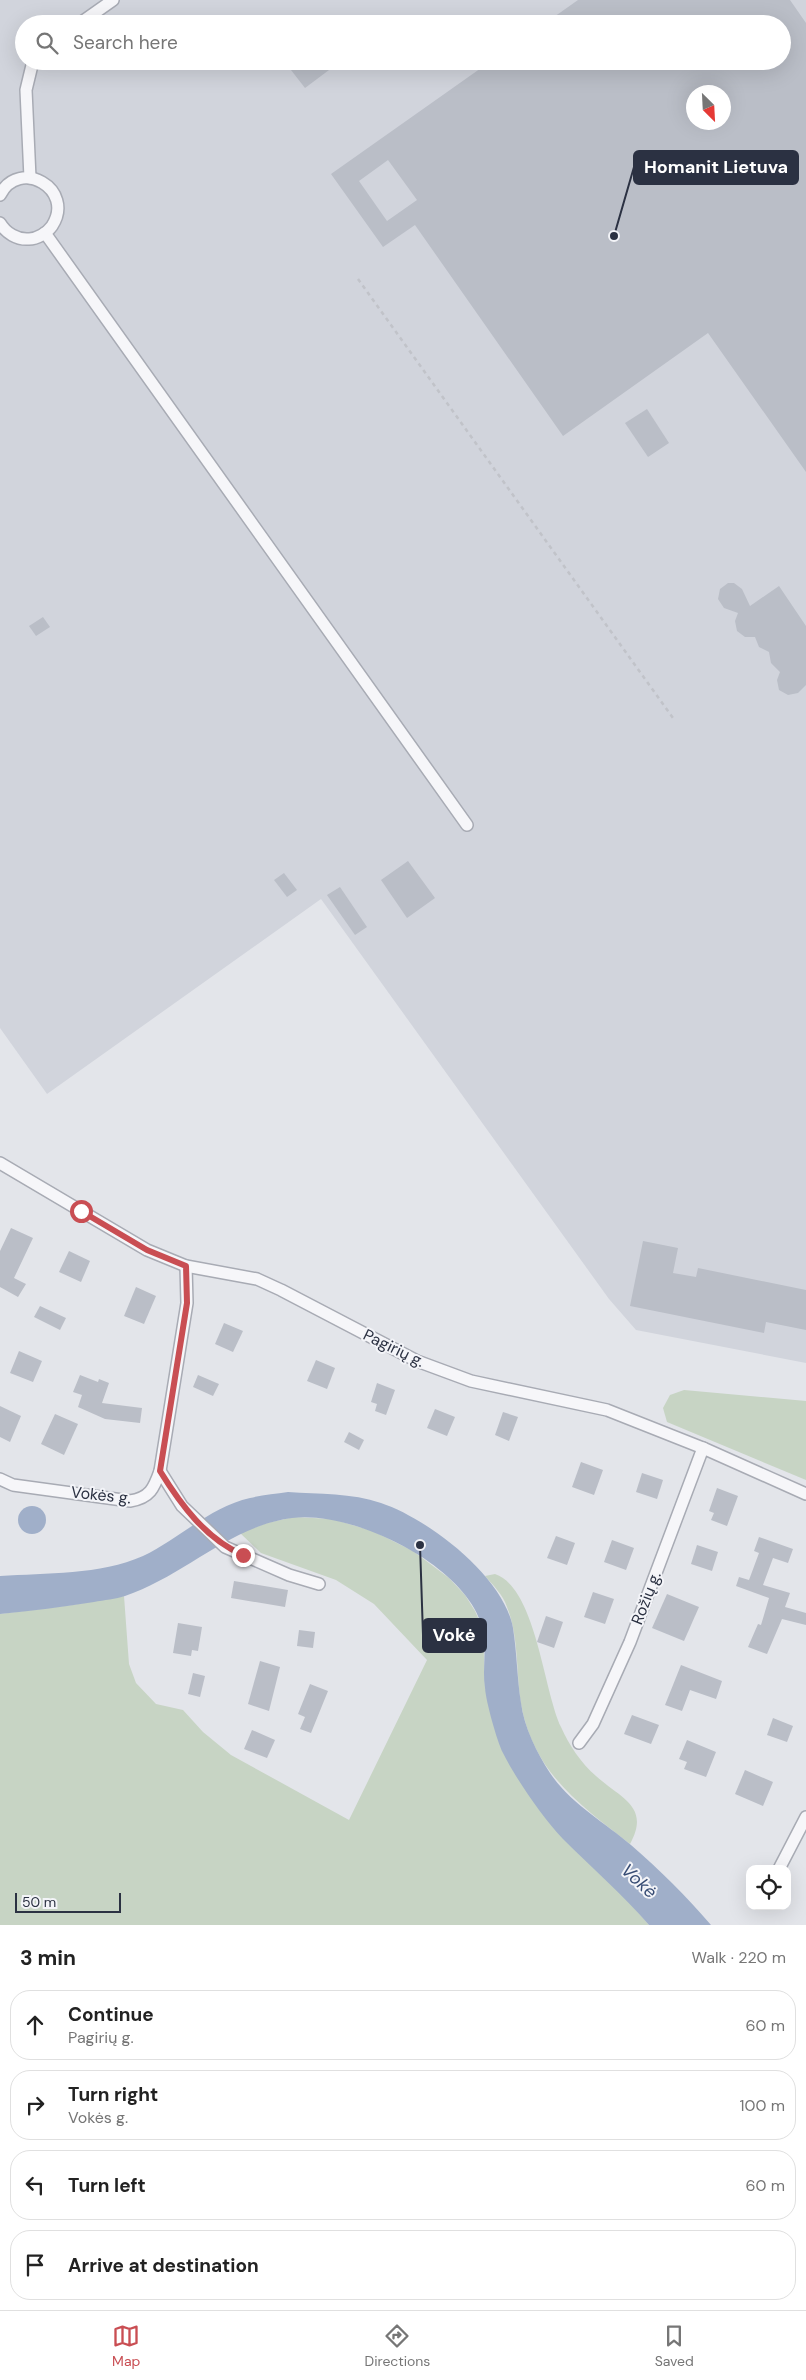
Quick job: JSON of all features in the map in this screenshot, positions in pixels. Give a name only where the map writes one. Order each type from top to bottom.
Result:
[{"type":"street","points":[[92,15],[113,0]]},
{"type":"street","points":[[30,178],[26,90],[32,70]]},
{"type":"street","points":[[0,195],[9,184],[19,179],[30,178],[41,181],[50,188],[56,198],[58,209],[56,220],[45,233],[30,239],[18,238],[8,233],[0,223]]},
{"type":"street","points":[[45,233],[467,825]]},
{"type":"street","name":"Pagirių g.","points":[[0,1163],[147,1250],[186,1266],[257,1279],[417,1361],[471,1381],[606,1410],[703,1448],[806,1494]]},
{"type":"street","name":"Vokės g.","points":[[0,1480],[13,1485],[130,1501],[148,1495],[154,1489],[160,1471],[187,1303],[186,1266]]},
{"type":"street","name":"Rožių g.","points":[[579,1744],[593,1724],[630,1642],[703,1448]]},
{"type":"street","points":[[160,1471],[182,1506],[225,1547],[289,1575],[320,1584]]},
{"type":"street","points":[[781,1865],[806,1816]]},
{"type":"path","points":[[358,279],[674,718]]},
{"type":"shaded area","points":[[0,0],[806,0],[806,1363],[636,1330],[609,1299],[321,899],[47,1094],[0,1028]]},
{"type":"green space","points":[[684,1390],[806,1401],[806,1480],[667,1422],[663,1408],[670,1395]]},
{"type":"green space","points":[[294,1517],[332,1519],[373,1531],[413,1551],[449,1578],[465,1595],[483,1629],[485,1689],[624,1896],[649,1925],[0,1925],[0,1614],[124,1596],[129,1664],[136,1683],[156,1704],[183,1710],[203,1732],[231,1755],[349,1820],[427,1660],[374,1604],[336,1580],[261,1553],[240,1533],[267,1523]]},
{"type":"green space","points":[[495,1574],[509,1583],[520,1598],[529,1618],[555,1710],[568,1740],[580,1760],[605,1784],[623,1797],[635,1812],[637,1820],[636,1831],[630,1844],[561,1785],[536,1749],[527,1728],[521,1704],[514,1630],[511,1618],[503,1598],[485,1576]]},
{"type":"water","points":[[288,1492],[347,1496],[381,1503],[421,1522],[462,1552],[480,1570],[495,1589],[507,1609],[513,1628],[520,1694],[525,1721],[536,1748],[550,1773],[577,1803],[652,1864],[711,1925],[649,1925],[555,1830],[522,1786],[501,1747],[492,1721],[484,1681],[485,1644],[483,1630],[473,1606],[456,1584],[432,1564],[405,1547],[376,1533],[346,1523],[317,1518],[292,1518],[269,1523],[248,1531],[147,1587],[125,1596],[71,1606],[0,1614],[0,1576],[73,1572],[109,1567],[143,1556],[221,1508],[235,1502]]},
{"type":"water","points":[[32,1506],[42,1510],[46,1520],[42,1530],[32,1534],[22,1530],[18,1520],[22,1510]]},
{"type":"building","points":[[578,0],[790,0],[806,23],[806,472],[708,333],[563,436],[415,225],[383,247],[331,174],[478,70],[791,70],[791,15],[557,15]],"holes":[[[388,160],[417,200],[387,221],[359,181]]]},
{"type":"building","points":[[291,70],[329,70],[305,88]]},
{"type":"building","points":[[647,409],[669,443],[648,457],[625,423]]},
{"type":"building","points":[[728,583],[734,583],[742,589],[750,606],[779,586],[806,626],[806,685],[798,693],[788,695],[779,690],[777,680],[780,672],[771,663],[769,652],[759,647],[755,637],[745,637],[737,631],[735,621],[738,613],[724,608],[718,599],[720,589]]},
{"type":"building","points":[[43,617],[50,627],[36,636],[29,626]]},
{"type":"building","points":[[408,861],[435,898],[407,918],[381,880]]},
{"type":"building","points":[[284,873],[297,890],[287,897],[274,880]]},
{"type":"building","points":[[340,887],[367,927],[355,935],[327,895]]},
{"type":"building","points":[[11,1228],[33,1238],[14,1278],[26,1284],[18,1297],[0,1287],[0,1251]]},
{"type":"building","points":[[643,1241],[678,1248],[673,1273],[696,1277],[698,1268],[806,1290],[806,1330],[766,1322],[764,1333],[630,1306]]},
{"type":"building","points":[[69,1251],[90,1261],[81,1282],[59,1272]]},
{"type":"building","points":[[136,1287],[156,1296],[144,1324],[124,1316]]},
{"type":"building","points":[[40,1306],[66,1318],[60,1330],[34,1317]]},
{"type":"building","points":[[224,1323],[243,1331],[233,1352],[215,1344]]},
{"type":"building","points":[[19,1351],[42,1361],[33,1382],[10,1373]]},
{"type":"building","points":[[316,1360],[335,1368],[327,1389],[307,1381]]},
{"type":"building","points":[[80,1375],[98,1382],[99,1379],[109,1383],[102,1403],[142,1408],[140,1423],[105,1419],[78,1407],[82,1395],[73,1392]]},
{"type":"building","points":[[198,1375],[219,1384],[213,1396],[193,1387]]},
{"type":"building","points":[[377,1383],[395,1390],[386,1415],[375,1411],[377,1404],[371,1402]]},
{"type":"building","points":[[0,1406],[21,1416],[10,1442],[0,1437]]},
{"type":"building","points":[[435,1409],[455,1417],[447,1436],[427,1428]]},
{"type":"building","points":[[503,1412],[518,1417],[509,1441],[495,1435]]},
{"type":"building","points":[[55,1414],[78,1424],[64,1455],[41,1444]]},
{"type":"building","points":[[349,1432],[364,1440],[359,1450],[344,1442]]},
{"type":"building","points":[[581,1462],[603,1470],[594,1495],[572,1487]]},
{"type":"building","points":[[642,1473],[663,1480],[657,1499],[636,1492]]},
{"type":"building","points":[[717,1488],[738,1496],[727,1526],[711,1520],[714,1513],[709,1511]]},
{"type":"building","points":[[556,1536],[575,1543],[567,1565],[547,1558]]},
{"type":"building","points":[[759,1537],[793,1549],[788,1563],[773,1558],[763,1585],[790,1593],[785,1607],[806,1613],[806,1625],[782,1619],[767,1654],[748,1647],[758,1624],[761,1625],[769,1598],[736,1586],[739,1577],[749,1580],[759,1553],[754,1551]]},
{"type":"building","points":[[612,1540],[634,1548],[626,1570],[604,1562]]},
{"type":"building","points":[[697,1545],[718,1552],[712,1571],[691,1564]]},
{"type":"building","points":[[234,1581],[288,1590],[285,1607],[231,1598]]},
{"type":"building","points":[[593,1592],[614,1599],[605,1624],[584,1617]]},
{"type":"building","points":[[667,1594],[699,1607],[684,1641],[652,1628]]},
{"type":"building","points":[[546,1616],[563,1622],[554,1648],[537,1642]]},
{"type":"building","points":[[178,1623],[202,1627],[198,1651],[192,1650],[191,1656],[173,1653]]},
{"type":"building","points":[[299,1630],[315,1632],[313,1648],[297,1646]]},
{"type":"building","points":[[260,1661],[280,1667],[269,1711],[248,1704]]},
{"type":"building","points":[[681,1665],[722,1681],[716,1699],[690,1690],[682,1711],[665,1705]]},
{"type":"building","points":[[193,1673],[205,1676],[200,1697],[188,1694]]},
{"type":"building","points":[[310,1684],[328,1691],[311,1733],[300,1729],[305,1717],[298,1714]]},
{"type":"building","points":[[632,1715],[659,1725],[651,1744],[624,1734]]},
{"type":"building","points":[[773,1718],[793,1726],[787,1742],[767,1735]]},
{"type":"building","points":[[252,1730],[275,1740],[267,1758],[244,1749]]},
{"type":"building","points":[[687,1740],[716,1752],[706,1777],[684,1769],[687,1762],[679,1759]]},
{"type":"building","points":[[745,1770],[773,1782],[763,1806],[735,1794]]},
{"type":"place","name":"Homanit Lietuva","points":[[614,236]]},
{"type":"place","name":"Vokė","points":[[420,1545]]},
{"type":"route","points":[[81,1211],[147,1250],[186,1266],[187,1303],[160,1471],[182,1506],[196,1521],[225,1547],[243,1555]]}]
